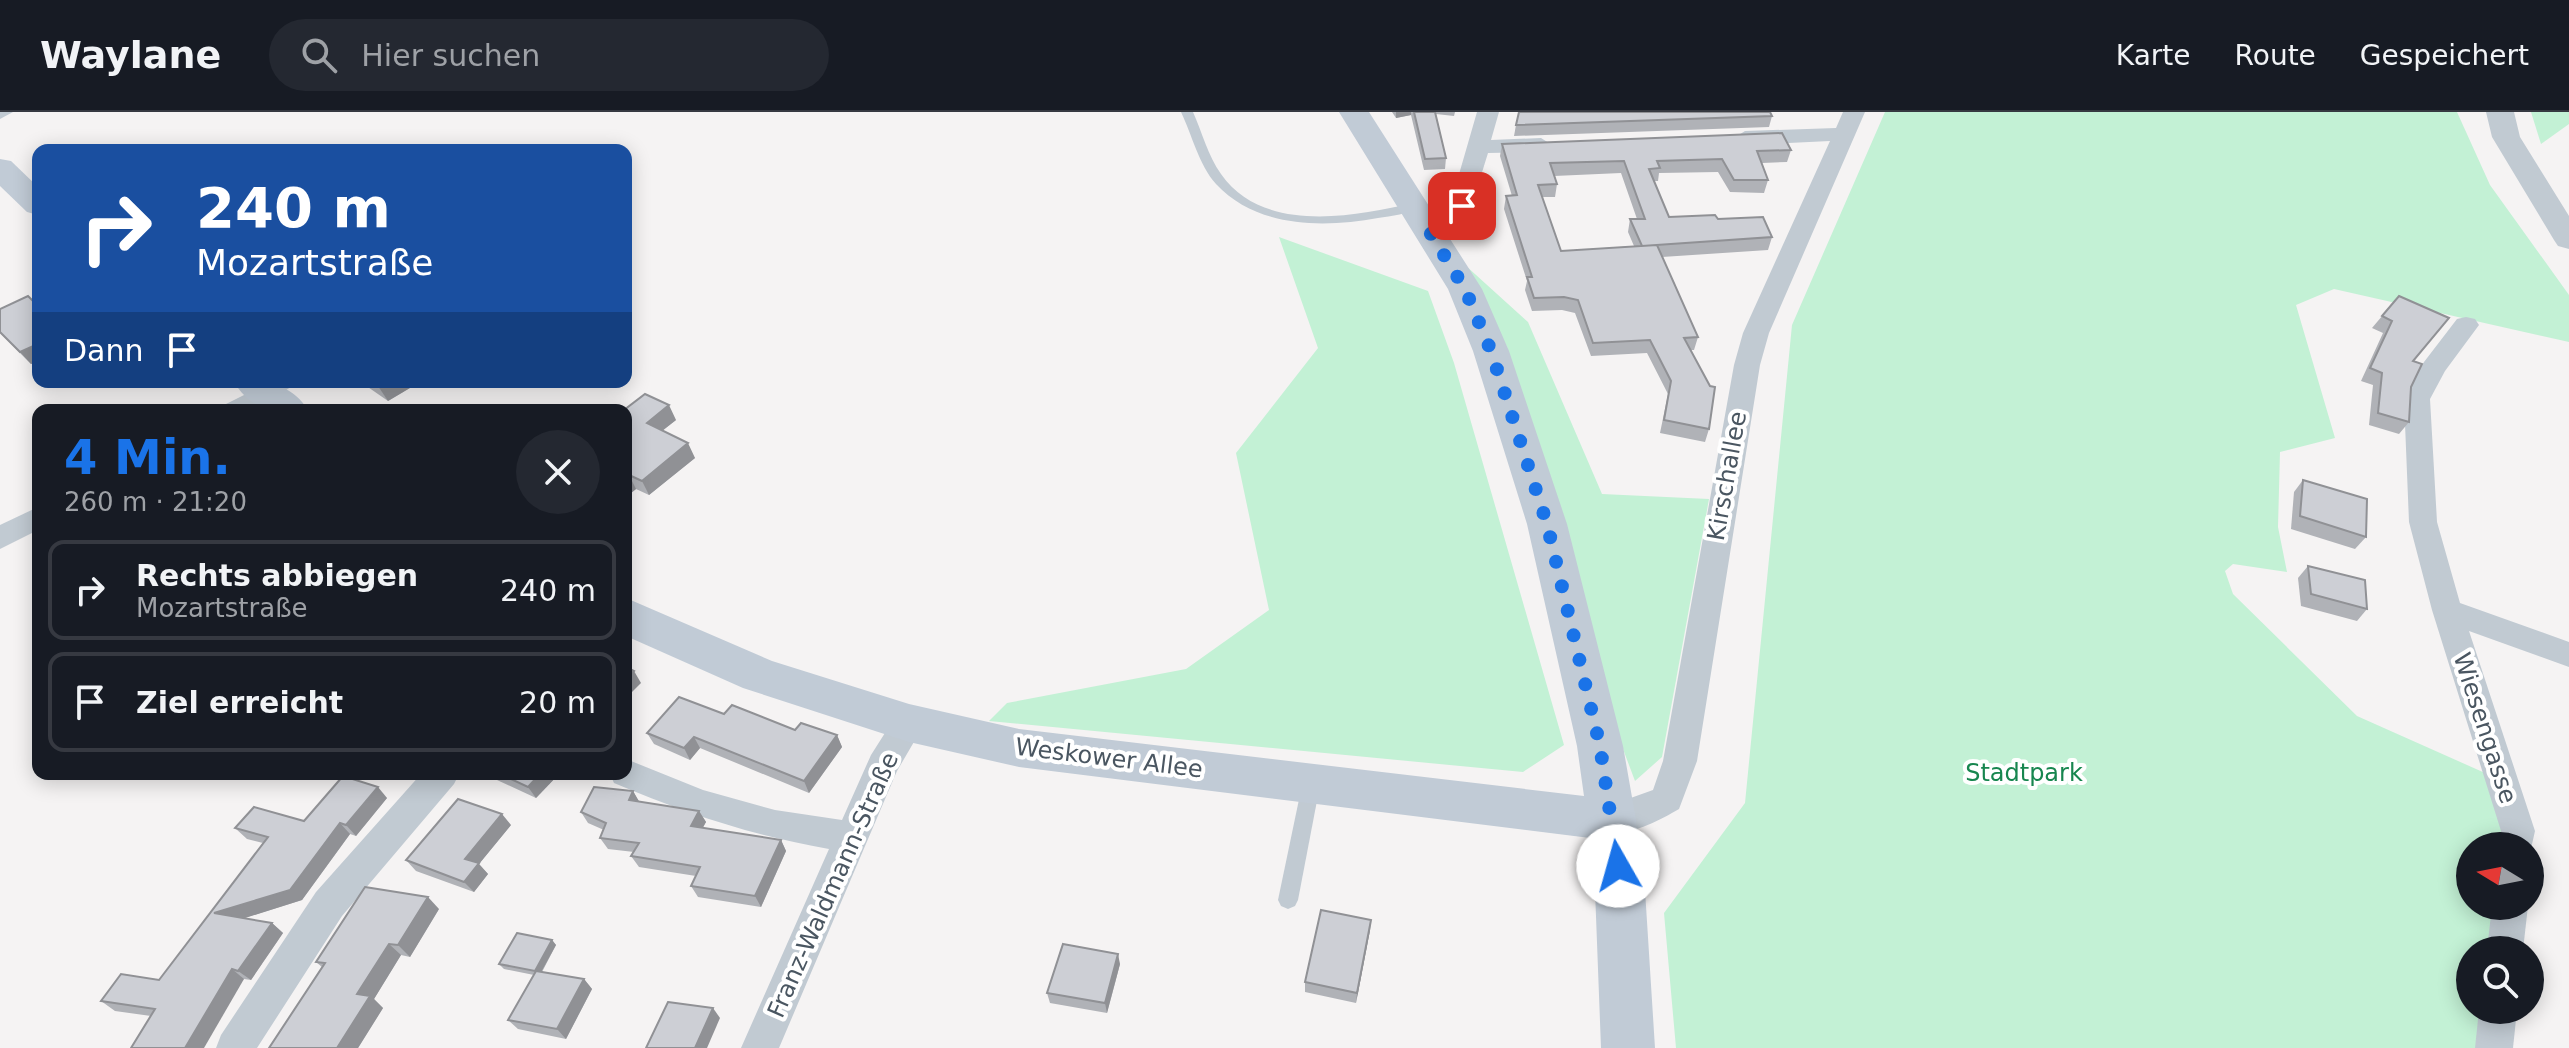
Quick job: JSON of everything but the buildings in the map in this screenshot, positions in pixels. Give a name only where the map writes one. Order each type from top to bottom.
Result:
[{"type":"main road","points":[[1354,112],[1465,289],[1491,351],[1547,524],[1600,746],[1612,820],[1620,890],[1628,1048]]},
{"type":"main road","points":[[0,168],[32,199]]},
{"type":"main road","name":"Weskower Allee","points":[[632,618],[654,631],[759,675],[909,723],[1019,748],[1612,820]]},
{"type":"street","points":[[1420,216],[1462,206],[1488,112]]},
{"type":"street","points":[[2500,112],[2506,137],[2569,240]]},
{"type":"street","points":[[1716,139],[1848,123]]},
{"type":"street","name":"Kirschallee","points":[[1612,820],[1649,809],[1667,799],[1680,761],[1747,365],[1756,333],[1848,123]]},
{"type":"street","points":[[1479,147],[1558,144]]},
{"type":"street","name":"Wiesengasse","points":[[2466,325],[2433,368],[2417,399],[2423,522],[2447,610],[2518,832]]},
{"type":"street","points":[[0,538],[32,520]]},
{"type":"street","name":"Wiesengasse","points":[[2447,610],[2569,655]]},
{"type":"street","name":"Franz-Waldmann-Straße","points":[[760,1048],[883,765],[909,723]]},
{"type":"street","points":[[632,775],[711,807],[775,825],[851,837]]},
{"type":"street","points":[[235,1048],[329,904],[437,780]]},
{"type":"street","points":[[2494,1048],[2497,1024]]},
{"type":"lane","points":[[0,116],[7,112]]},
{"type":"lane","points":[[1187,112],[1220,181],[1250,205],[1303,221],[1420,216]]},
{"type":"lane","points":[[1288,900],[1311,783]]},
{"type":"green space","name":"Stadtpark","points":[[1885,112],[2457,112],[2490,185],[2569,295],[2569,342],[2334,289],[2296,305],[2335,438],[2280,452],[2278,527],[2287,572],[2233,564],[2225,571],[2233,594],[2357,716],[2494,777],[2507,832],[2456,832],[2456,920],[2500,920],[2499,936],[2456,936],[2456,1024],[2488,1024],[2485,1048],[1676,1048],[1664,913],[1745,803],[1792,325]]},
{"type":"green space","points":[[2531,112],[2569,112],[2569,124],[2541,144]]},
{"type":"green space","points":[[1279,237],[1428,291],[1454,363],[1564,745],[1523,772],[989,721],[1007,703],[1186,669],[1269,610],[1236,453],[1318,348]]},
{"type":"green space","points":[[1465,265],[1528,322],[1602,494],[1709,499],[1662,757],[1635,781],[1623,749],[1507,347]]},
{"type":"route","points":[[1462,206],[1426,226],[1465,289],[1491,351],[1547,524],[1600,746],[1618,866]]}]
